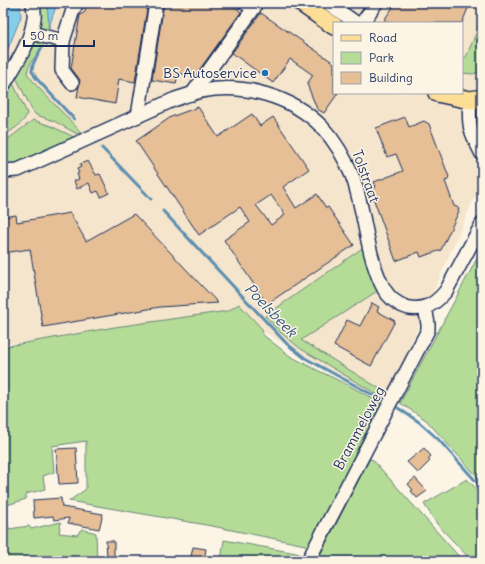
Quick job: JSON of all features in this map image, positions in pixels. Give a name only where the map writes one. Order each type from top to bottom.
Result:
[{"type":"main road","points":[[301,3],[333,25]]},
{"type":"main road","points":[[444,94],[476,99]]},
{"type":"street","points":[[3,86],[22,53],[31,33],[34,17],[33,3]]},
{"type":"street","points":[[72,83],[62,70],[63,41],[73,10],[77,3]]},
{"type":"street","points":[[138,116],[156,3]]},
{"type":"street","points":[[192,94],[254,8],[245,3]]},
{"type":"street","points":[[328,3],[355,22]]},
{"type":"street","points":[[363,22],[376,3]]},
{"type":"street","points":[[31,33],[63,41]]},
{"type":"street","name":"Tolstraat","points":[[3,171],[18,170],[173,100],[201,91],[228,89],[253,91],[277,99],[302,111],[321,126],[342,154],[353,178],[374,264],[385,291],[392,300],[401,306],[415,308],[425,307]]},
{"type":"street","points":[[476,99],[469,124],[482,154]]},
{"type":"street","points":[[425,307],[446,291],[482,224]]},
{"type":"street","name":"Brammeloweg","points":[[308,561],[428,330],[425,307]]},
{"type":"shaded area","points":[[3,3],[482,3],[482,192],[475,196],[386,401],[239,318],[3,345]]},
{"type":"green space","points":[[40,3],[47,3],[49,21],[47,33],[44,44],[39,53],[31,62],[27,73],[36,85],[81,132],[77,134],[54,121],[36,115],[32,110],[15,75],[40,16]]},
{"type":"green space","points":[[482,19],[482,71],[473,74],[463,73],[463,58],[466,57]]},
{"type":"green space","points":[[12,81],[27,113],[26,117],[21,123],[3,136],[3,97]]},
{"type":"green space","points":[[33,120],[51,126],[76,138],[12,165],[3,166],[3,143]]},
{"type":"green space","points":[[364,247],[379,290],[301,340],[385,392],[383,398],[301,349],[280,332],[265,316]]},
{"type":"green space","points":[[482,249],[482,482],[426,420],[400,403]]},
{"type":"green space","points":[[239,304],[262,329],[263,335],[290,356],[382,404],[359,446],[312,545],[310,546],[212,526],[69,501],[86,489],[86,441],[52,446],[54,472],[43,476],[45,489],[26,494],[26,499],[4,506],[9,529],[29,526],[31,529],[61,522],[59,533],[77,535],[82,529],[96,533],[97,561],[3,561],[3,347],[115,327],[228,311]]},
{"type":"green space","points":[[372,459],[463,561],[317,561],[369,460]]},
{"type":"green space","points":[[467,479],[482,495],[482,561],[472,561],[437,524],[424,504]]},
{"type":"green space","points":[[224,540],[296,553],[305,556],[304,561],[221,561]]},
{"type":"water","points":[[3,3],[20,4],[21,17],[7,51],[3,47]]},
{"type":"water","points":[[47,3],[57,3],[49,27]]},
{"type":"building","points":[[86,3],[148,3],[135,82],[119,79],[115,104],[77,97],[80,80],[71,68],[80,15],[85,12]]},
{"type":"building","points":[[164,3],[224,3],[231,4],[241,12],[195,76],[178,73],[176,84],[152,80]]},
{"type":"building","points":[[396,3],[470,3],[462,22],[387,22],[384,20]]},
{"type":"building","points":[[261,13],[333,62],[333,94],[337,94],[324,113],[317,109],[307,84],[313,75],[290,59],[273,83],[232,53]]},
{"type":"building","points":[[198,107],[218,137],[252,114],[260,126],[273,117],[309,169],[283,187],[296,208],[317,194],[326,208],[328,207],[354,245],[267,304],[224,240],[250,222],[240,207],[199,235],[136,141],[171,117]],"holes":[[[271,195],[285,215],[271,225],[256,205]]]},
{"type":"building","points":[[405,117],[409,127],[424,121],[429,124],[449,177],[448,180],[445,181],[454,206],[459,208],[459,211],[441,250],[421,257],[419,252],[396,261],[370,189],[376,187],[374,182],[403,171],[396,154],[387,157],[376,128]]},
{"type":"building","points":[[88,161],[96,175],[100,174],[109,193],[101,197],[98,191],[93,193],[89,183],[77,189],[74,181],[79,179],[77,169],[81,167],[80,164]]},
{"type":"building","points":[[70,213],[86,241],[134,214],[218,303],[160,307],[43,327],[30,249],[3,253],[3,217],[16,215],[17,222]]},
{"type":"building","points":[[372,303],[379,307],[377,311],[395,321],[371,366],[334,346],[347,320],[360,326]]},
{"type":"building","points":[[76,448],[78,483],[59,484],[56,449]]},
{"type":"building","points":[[424,448],[431,456],[428,459],[430,461],[418,473],[407,462]]},
{"type":"building","points":[[415,478],[427,491],[417,498],[411,491],[413,490],[408,484]]},
{"type":"building","points":[[61,498],[62,507],[103,514],[99,529],[68,523],[69,518],[54,520],[53,516],[34,518],[33,500]]},
{"type":"building","points":[[106,541],[114,541],[114,557],[107,557]]},
{"type":"building","points":[[193,547],[206,549],[204,561],[190,561]]},
{"type":"waterway","name":"Poelsbeek","points":[[41,49],[33,64],[32,71],[36,78],[74,119]]},
{"type":"waterway","name":"Poelsbeek","points":[[102,148],[151,199]]},
{"type":"waterway","name":"Poelsbeek","points":[[163,211],[287,344],[305,358],[382,400]]},
{"type":"waterway","name":"Poelsbeek","points":[[398,408],[419,422],[438,439],[482,488]]},
{"type":"place","name":"BS Autoservice","points":[[265,73]]}]
